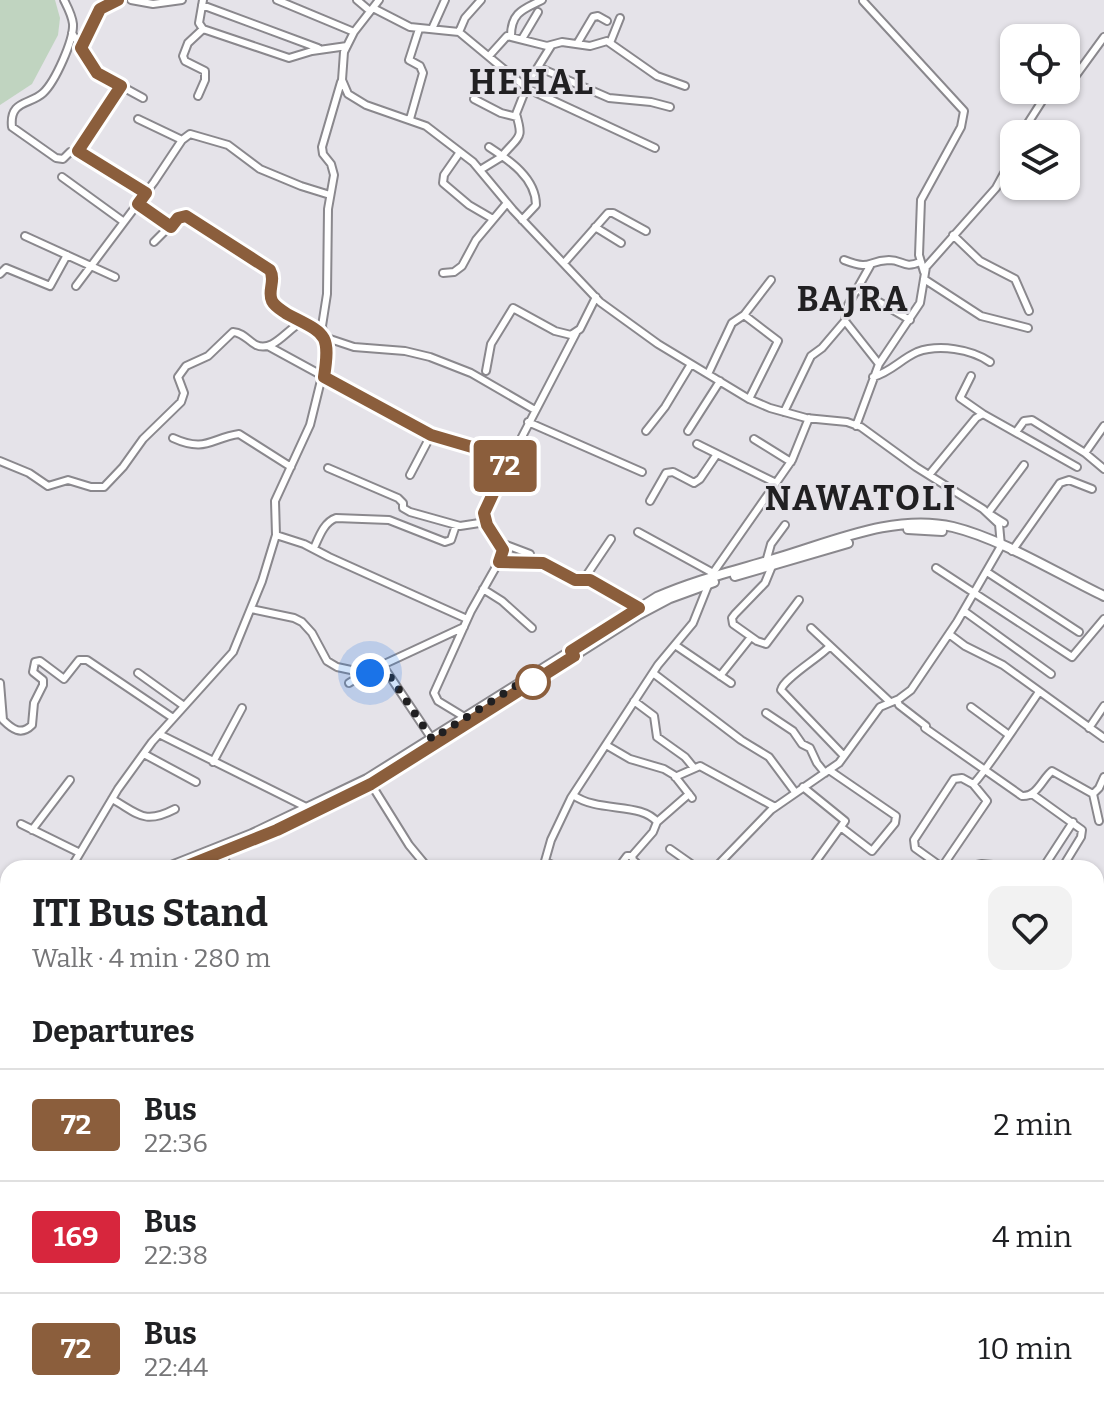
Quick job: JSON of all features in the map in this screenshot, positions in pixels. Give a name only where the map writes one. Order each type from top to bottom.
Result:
[{"type":"street","points":[[64,0],[71,16],[72,33],[67,49],[46,91],[36,99],[22,102],[11,123],[15,130],[56,158],[63,159],[70,152],[78,151],[146,193]]},
{"type":"street","points":[[81,48],[100,9],[118,0]]},
{"type":"street","points":[[131,0],[153,4],[182,0]]},
{"type":"street","points":[[277,0],[354,32]]},
{"type":"street","points":[[357,0],[403,25],[459,32],[518,83],[655,148]]},
{"type":"street","points":[[379,0],[354,32],[343,57],[343,87],[356,100],[433,130],[480,170],[522,220],[596,297],[648,337],[749,399],[784,412],[856,426],[1004,523]]},
{"type":"street","points":[[432,29],[445,0]]},
{"type":"street","points":[[459,32],[465,18],[481,0]]},
{"type":"street","points":[[511,36],[511,28],[521,9],[542,0]]},
{"type":"street","points":[[856,426],[879,364],[922,298],[921,200],[961,127],[964,111],[863,1]]},
{"type":"street","points":[[321,50],[202,2],[199,23],[203,29],[283,57],[294,58],[347,46]]},
{"type":"street","points":[[522,39],[538,12]]},
{"type":"street","points":[[577,44],[593,17],[607,21]]},
{"type":"street","points":[[610,43],[620,18]]},
{"type":"street","points":[[198,96],[205,80],[205,71],[185,61],[183,56],[191,40],[203,29]]},
{"type":"street","points":[[410,119],[423,73],[420,66],[409,60],[419,29]]},
{"type":"street","points":[[72,33],[97,73],[143,98]]},
{"type":"street","points":[[489,56],[504,37],[511,36],[551,46],[562,42],[590,46],[610,43],[657,76],[685,86]]},
{"type":"street","points":[[1080,69],[1104,37]]},
{"type":"street","points":[[480,170],[502,156],[521,133],[522,127],[517,117],[527,86],[551,46]]},
{"type":"street","points":[[538,67],[609,98],[670,107]]},
{"type":"street","points":[[74,860],[112,799],[159,734],[228,661],[251,609],[276,535],[275,501],[310,425],[324,377],[328,347],[323,335],[334,169],[323,154],[322,147],[342,80]]},
{"type":"street","points":[[78,151],[121,86]]},
{"type":"street","points":[[474,99],[507,116],[517,117]]},
{"type":"street","points":[[138,119],[182,140]]},
{"type":"street","points":[[76,286],[182,140],[190,134],[228,145],[260,169],[330,195]]},
{"type":"street","points":[[489,147],[521,170],[535,196],[536,205],[522,220]]},
{"type":"street","points":[[460,152],[444,175],[443,183],[469,205],[493,219]]},
{"type":"street","points":[[62,177],[124,222]]},
{"type":"street","points":[[924,276],[953,235],[1000,181]]},
{"type":"street","points":[[443,273],[459,270],[476,240],[507,203]]},
{"type":"street","points":[[138,204],[171,227]]},
{"type":"street","points":[[564,263],[610,213],[646,231]]},
{"type":"street","points":[[154,242],[178,218],[186,216],[264,266],[273,274],[270,296],[274,305],[323,335],[354,347],[405,351],[430,357],[471,373],[535,410]]},
{"type":"street","points":[[595,227],[621,243]]},
{"type":"street","points":[[953,235],[980,261],[1015,279],[1029,311]]},
{"type":"street","points":[[25,236],[115,277]]},
{"type":"street","points":[[0,274],[6,268],[50,286],[67,255]]},
{"type":"street","points":[[844,260],[864,267],[890,260],[909,266],[920,262]]},
{"type":"street","points":[[784,412],[813,352],[822,348],[845,321],[848,305],[870,266]]},
{"type":"street","points":[[924,276],[981,316],[1028,328]]},
{"type":"street","points":[[708,374],[732,323],[744,315],[771,280]]},
{"type":"street","points":[[857,289],[910,320]]},
{"type":"street","points":[[466,718],[438,701],[434,693],[467,619],[503,550],[486,522],[486,506],[596,297]]},
{"type":"street","points":[[486,371],[491,344],[513,308],[555,331],[571,335],[576,333]]},
{"type":"street","points":[[744,315],[778,341],[749,399]]},
{"type":"street","points":[[845,321],[879,364]]},
{"type":"street","points":[[268,346],[278,341],[287,329],[302,322]]},
{"type":"street","points":[[0,461],[29,473],[48,486],[68,480],[91,487],[104,487],[143,439],[181,402],[184,393],[178,377],[186,366],[208,356],[233,332],[242,334],[257,345],[268,346],[431,435],[472,447],[506,466]]},
{"type":"street","points":[[873,377],[926,350],[968,351],[990,362]]},
{"type":"street","points":[[646,431],[691,364]]},
{"type":"street","points":[[971,376],[960,398],[1077,467]]},
{"type":"street","points":[[688,431],[720,381]]},
{"type":"street","points":[[929,475],[976,418],[983,414]]},
{"type":"street","points":[[545,860],[551,840],[573,795],[653,673],[693,623],[711,578],[791,462],[809,418]]},
{"type":"street","points":[[1016,432],[1024,421],[1032,420],[1085,453],[1104,469]]},
{"type":"street","points":[[528,422],[642,472]]},
{"type":"street","points":[[1085,453],[1104,426]]},
{"type":"street","points":[[173,438],[189,444],[208,445],[239,434],[291,467]]},
{"type":"street","points":[[410,475],[431,435]]},
{"type":"street","points":[[754,439],[791,462]]},
{"type":"street","points":[[697,444],[776,483]]},
{"type":"street","points":[[650,501],[666,473],[673,472],[694,483],[717,454]]},
{"type":"street","points":[[988,513],[1024,465]]},
{"type":"street","points":[[328,468],[398,498],[403,508],[410,512],[467,527],[486,522]]},
{"type":"street","points":[[1012,551],[1060,483],[1069,480],[1092,489]]},
{"type":"street","points":[[723,860],[775,807],[827,772],[844,756],[880,707],[911,690],[964,611],[1000,548],[999,524],[988,513]]},
{"type":"street","points":[[314,548],[323,528],[336,518],[389,520],[445,542],[451,540],[456,525]]},
{"type":"street","points":[[202,860],[316,812],[371,784],[639,608],[672,590],[769,564],[867,532],[902,524],[953,527],[1104,598]]},
{"type":"street","points":[[785,525],[771,544],[765,583],[732,618],[733,624],[761,644],[769,642],[799,600]]},
{"type":"street","points":[[638,532],[711,578]]},
{"type":"street","points":[[276,535],[314,548],[467,619]]},
{"type":"street","points":[[584,579],[611,539]]},
{"type":"street","points":[[501,543],[530,554]]},
{"type":"street","points":[[1000,548],[1012,551],[1104,598]]},
{"type":"street","points":[[499,562],[537,561],[575,580],[590,580],[639,608]]},
{"type":"street","points":[[936,568],[1072,657],[1104,619]]},
{"type":"street","points":[[987,572],[1079,632]]},
{"type":"street","points":[[572,654],[711,578]]},
{"type":"street","points":[[483,589],[507,605],[532,628]]},
{"type":"street","points":[[251,609],[302,622],[312,633],[327,661],[337,667],[365,673]]},
{"type":"street","points":[[964,611],[1051,674]]},
{"type":"street","points":[[349,683],[464,627]]},
{"type":"street","points":[[811,628],[926,727],[1022,796],[1032,794],[1052,771],[1093,794],[1099,821]]},
{"type":"street","points":[[949,634],[965,646],[1003,665],[1104,738]]},
{"type":"street","points":[[720,676],[751,637]]},
{"type":"street","points":[[675,645],[731,683]]},
{"type":"street","points":[[830,646],[784,683],[781,690],[844,756]]},
{"type":"street","points":[[0,683],[3,720],[18,731],[23,732],[32,725],[34,703],[43,685],[43,680],[33,672],[35,662],[40,661],[64,679],[79,660],[87,660],[173,718]]},
{"type":"street","points":[[185,860],[308,808],[367,779],[558,663]]},
{"type":"street","points":[[383,666],[432,739]]},
{"type":"street","points":[[138,673],[184,706]]},
{"type":"street","points":[[653,673],[744,742],[769,757],[795,792]]},
{"type":"street","points":[[973,784],[978,782],[1039,692]]},
{"type":"street","points":[[634,701],[654,716],[657,737],[685,757],[694,768]]},
{"type":"street","points":[[1089,728],[1104,706]]},
{"type":"street","points":[[971,707],[1009,735]]},
{"type":"street","points":[[213,762],[242,708]]},
{"type":"street","points":[[766,713],[793,731],[827,772],[896,816],[895,823],[872,851],[842,828]]},
{"type":"street","points":[[159,734],[308,808]]},
{"type":"street","points":[[606,745],[630,759],[664,769],[690,796],[657,822],[653,832],[632,856],[624,860]]},
{"type":"street","points":[[144,754],[196,782]]},
{"type":"street","points":[[675,777],[704,767],[775,807]]},
{"type":"street","points":[[930,860],[912,843],[951,782],[958,777],[973,784],[987,801],[947,860]]},
{"type":"street","points":[[1093,794],[1104,777]]},
{"type":"street","points":[[32,830],[70,780]]},
{"type":"street","points":[[371,784],[421,860]]},
{"type":"street","points":[[803,787],[845,821],[817,860]]},
{"type":"street","points":[[1032,794],[1079,826],[1083,833],[1067,860]]},
{"type":"street","points":[[573,795],[591,805],[646,813],[657,822]]},
{"type":"street","points":[[112,799],[149,819],[175,809]]},
{"type":"street","points":[[1048,860],[1073,822]]},
{"type":"street","points":[[21,824],[78,852]]},
{"type":"street","points":[[670,849],[686,860]]},
{"type":"street","points":[[221,852],[225,860]]},
{"type":"street","points":[[632,856],[633,860]]},
{"type":"green space","points":[[0,0],[55,0],[60,18],[58,35],[32,84],[0,105]]},
{"type":"bus line","name":"72","points":[[118,0],[100,9],[81,48],[97,73],[121,86],[78,151],[146,193],[138,204],[171,227],[182,215],[186,216],[270,270],[274,279],[270,296],[274,305],[322,333],[328,347],[324,377],[431,435],[472,447],[506,466],[484,513],[487,525],[501,543],[503,550],[499,562],[537,561],[575,580],[590,580],[639,608],[571,651],[574,656],[371,784],[277,830],[202,860]]},
{"type":"district","name":"HEHAL","points":[[532,82]]},
{"type":"district","name":"BAJRA","points":[[853,299]]},
{"type":"district","name":"NAWATOLI","points":[[861,498]]},
{"type":"route","points":[[370,673],[383,666],[432,739],[533,675],[533,682]]}]
